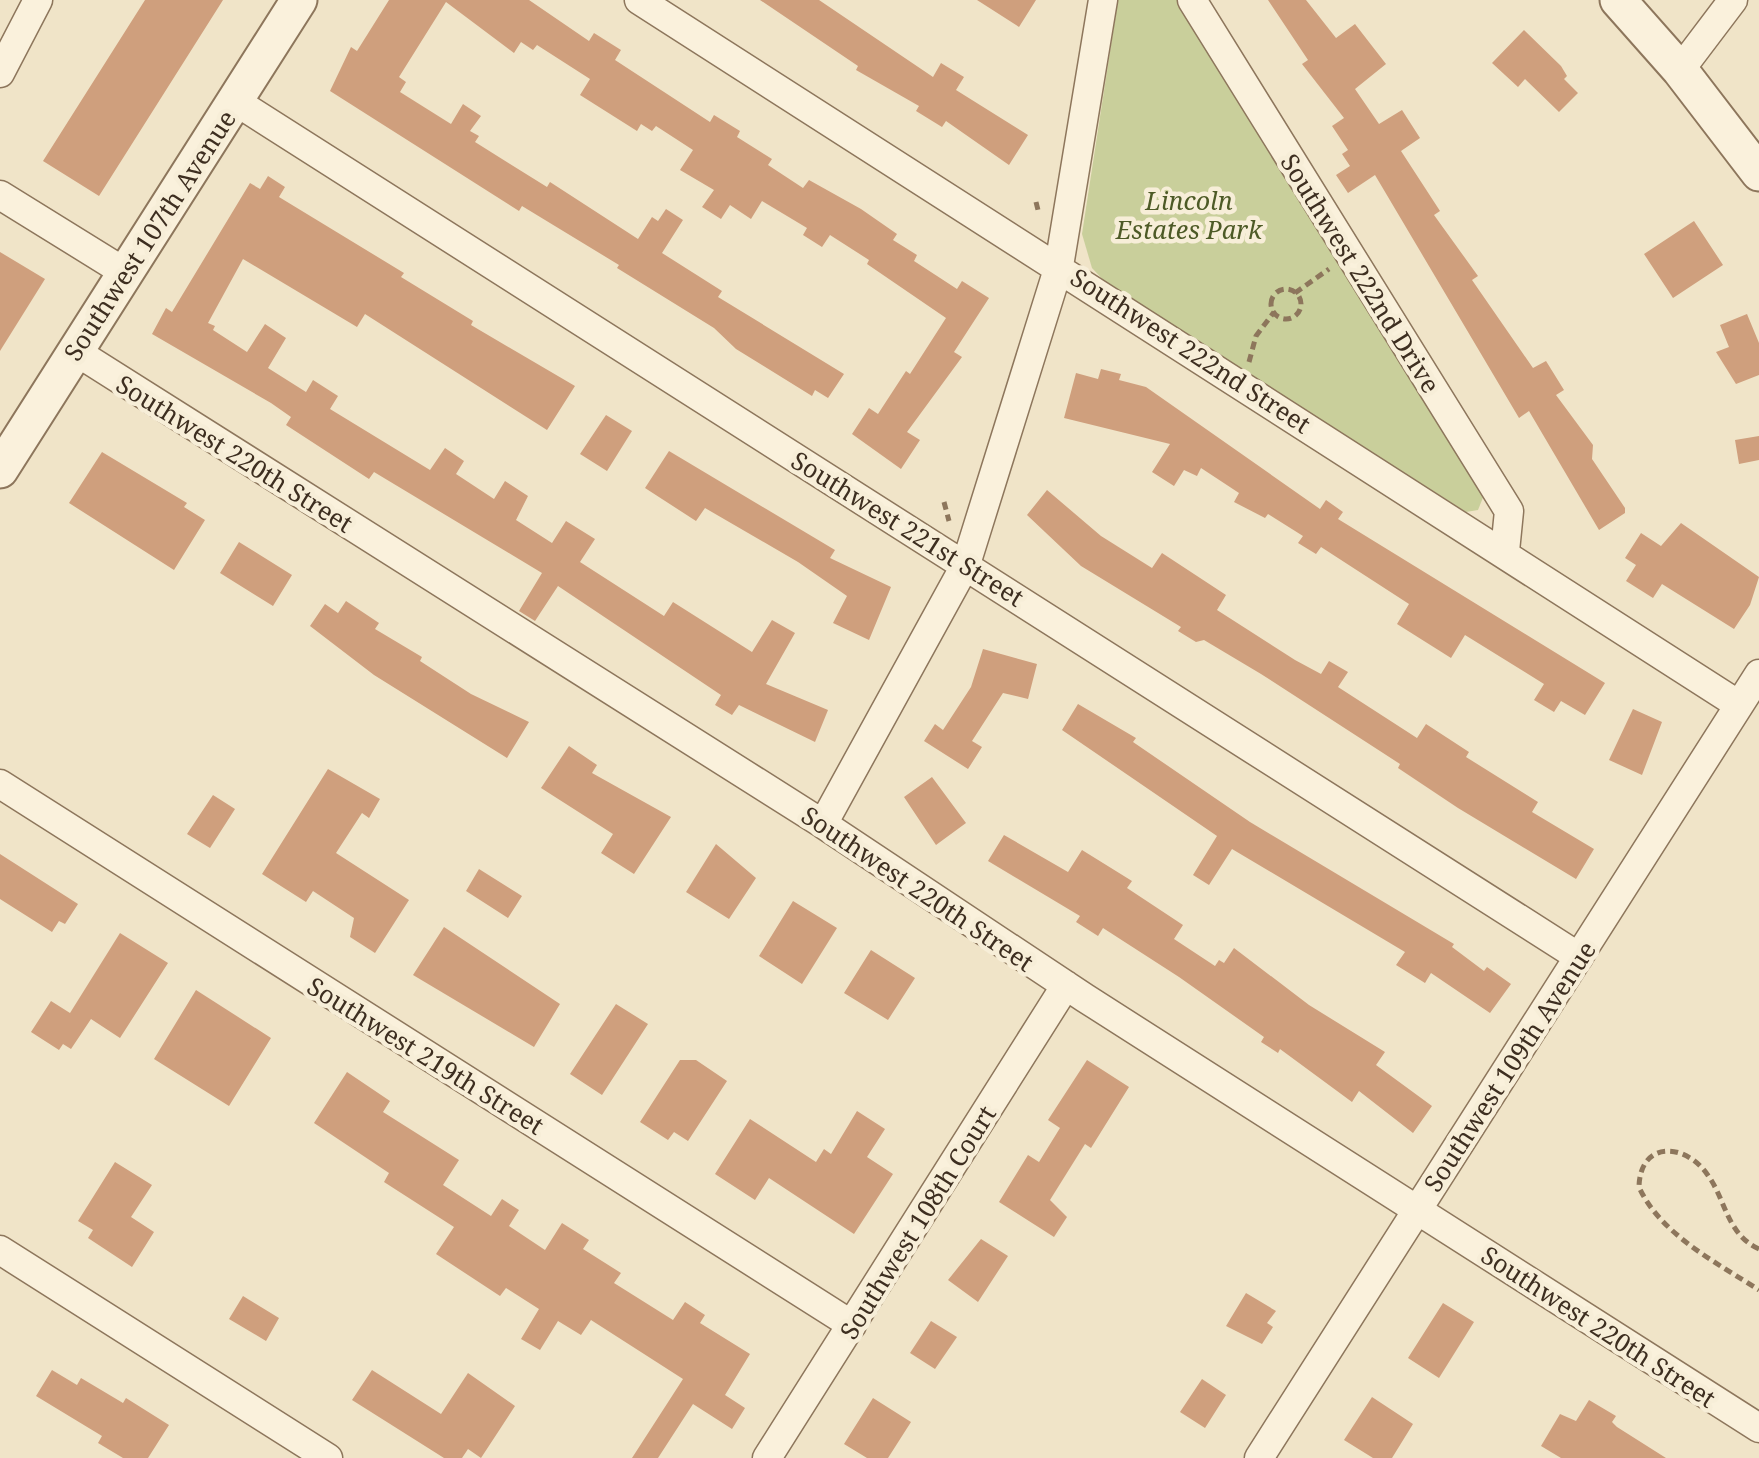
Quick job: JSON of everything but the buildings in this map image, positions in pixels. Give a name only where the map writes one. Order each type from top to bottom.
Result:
[{"type":"street","points":[[0,72],[38,0]]},
{"type":"street","name":"Southwest 107th Avenue","points":[[0,470],[299,0]]},
{"type":"street","name":"Southwest 222nd Street","points":[[639,0],[1505,551],[1739,705]]},
{"type":"street","points":[[823,824],[966,564],[1060,266],[1104,0]]},
{"type":"street","name":"Southwest 222nd Drive","points":[[1192,0],[1509,511],[1505,551]]},
{"type":"street","points":[[1618,0],[1680,70],[1759,173]]},
{"type":"street","points":[[1680,70],[1733,0]]},
{"type":"street","name":"Southwest 221st Street","points":[[235,101],[1579,957]]},
{"type":"street","points":[[0,195],[126,273]]},
{"type":"street","name":"Southwest 220th Street","points":[[75,352],[823,824],[1066,986],[1759,1428]]},
{"type":"street","name":"Southwest 109th Avenue","points":[[1258,1458],[1759,674]]},
{"type":"street","name":"Southwest 219th Street","points":[[0,784],[852,1325]]},
{"type":"street","name":"Southwest 108th Court","points":[[767,1458],[1066,986]]},
{"type":"street","points":[[0,1250],[328,1458]]},
{"type":"path","points":[[1295,293],[1300,304],[1294,317],[1284,319],[1274,312],[1271,301],[1276,293],[1295,293],[1321,275]]},
{"type":"path","points":[[1251,355],[1261,328],[1274,312]]},
{"type":"path","points":[[944,502],[949,521]]},
{"type":"path","points":[[1759,1249],[1738,1233],[1717,1200],[1709,1175],[1688,1156],[1667,1149],[1653,1152],[1644,1161],[1639,1186],[1653,1210],[1710,1259],[1759,1290]]},
{"type":"green space","name":"Lincoln Estates Park","points":[[1118,0],[1177,0],[1462,457],[1484,495],[1478,510],[1466,512],[1106,283],[1092,268],[1082,234]]}]
